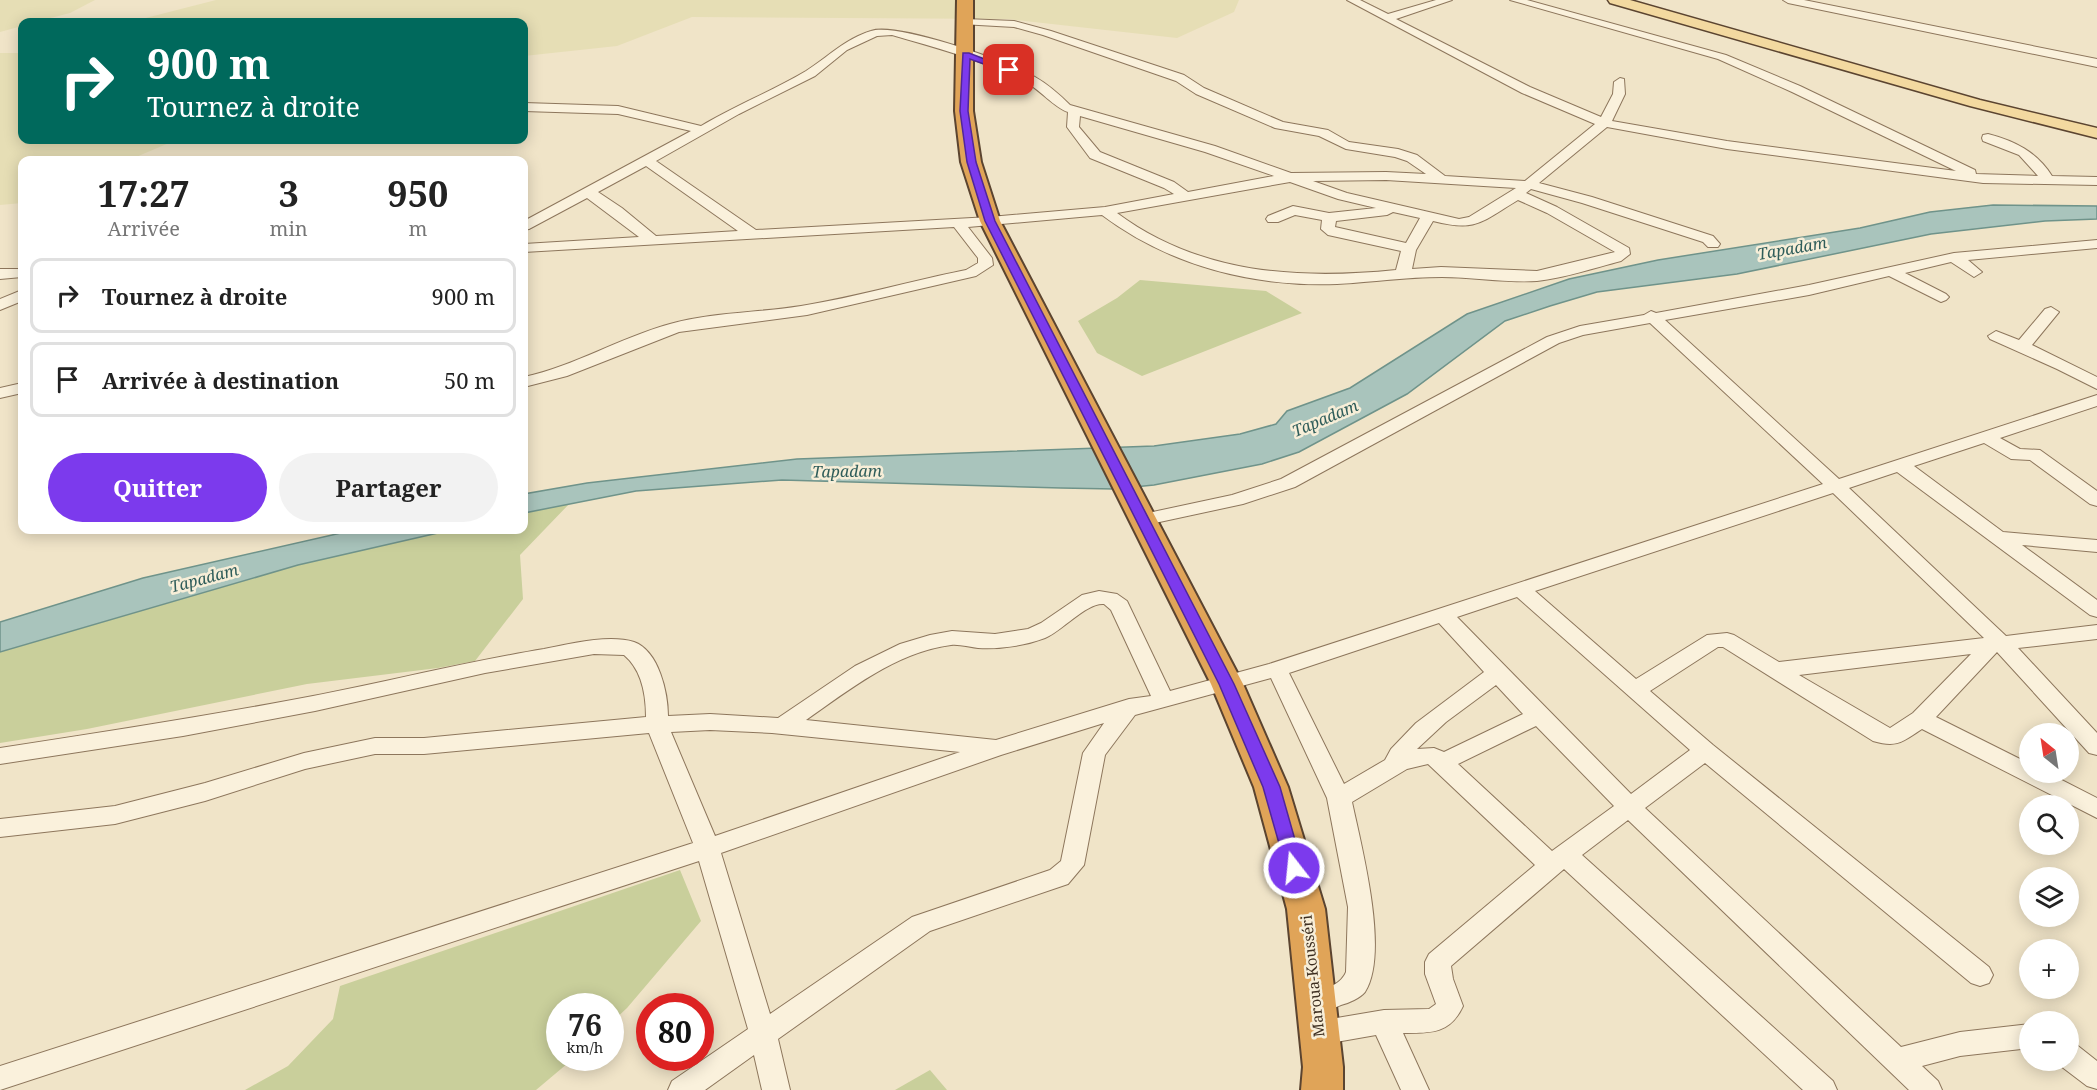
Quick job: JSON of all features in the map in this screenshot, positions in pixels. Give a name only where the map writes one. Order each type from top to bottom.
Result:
[{"type":"highway","name":"Maroua-Kousséri","points":[[965,0],[964,111],[970,152],[990,221],[1227,684],[1272,787],[1306,909],[1323,1067],[1322,1090]]},
{"type":"main road","points":[[1615,0],[1953,97],[2097,133]]},
{"type":"street","points":[[1352,0],[1526,90],[1604,123],[1747,148],[1983,179],[2097,181]]},
{"type":"street","points":[[1387,18],[1447,0]]},
{"type":"street","points":[[1515,0],[1537,2],[1722,57],[1887,132],[1983,179]]},
{"type":"street","points":[[1788,0],[2097,63]]},
{"type":"street","points":[[965,22],[1014,24],[1047,33],[1180,78],[1192,88],[1271,121],[1323,133],[1346,145],[1398,153],[1412,158],[1442,180]]},
{"type":"street","points":[[528,224],[735,111],[811,73],[843,48],[875,33],[892,32],[966,53],[1028,78],[1049,91],[1063,106],[1074,110],[1201,146],[1343,196],[1428,217],[1467,223],[1530,185],[1604,123],[1619,94],[1620,82]]},
{"type":"street","points":[[528,107],[618,110],[703,130]]},
{"type":"street","points":[[1074,110],[1073,128],[1095,155],[1169,185],[1187,197]]},
{"type":"street","points":[[1988,138],[2028,153],[2040,166],[2048,181]]},
{"type":"street","points":[[646,160],[753,235]]},
{"type":"street","points":[[528,248],[990,221],[1105,211],[1293,177],[1386,176],[1530,185],[1587,200],[1708,239],[1713,243]]},
{"type":"street","points":[[586,191],[617,211],[653,241]]},
{"type":"street","points":[[1105,211],[1138,235],[1164,248],[1232,270],[1310,281],[1451,272],[1537,276],[1616,258],[1623,254],[1624,250],[1604,238],[1517,194]]},
{"type":"street","points":[[1273,219],[1293,210],[1329,217],[1399,210]]},
{"type":"street","points":[[1329,217],[1328,230],[1333,232],[1410,248]]},
{"type":"street","points":[[1403,274],[1410,248],[1428,217]]},
{"type":"street","points":[[528,381],[547,377],[630,343],[675,328],[698,323],[783,314],[971,273],[986,265],[985,258],[958,223]]},
{"type":"street","points":[[1136,508],[1236,500],[1288,483],[1553,340],[1580,331],[1651,316],[1809,290],[1954,257],[2097,244]]},
{"type":"street","points":[[1954,257],[1974,272]]},
{"type":"street","points":[[1890,271],[1941,297]]},
{"type":"street","points":[[0,274],[18,273]]},
{"type":"street","points":[[0,305],[18,297]]},
{"type":"street","points":[[2022,347],[2051,312]]},
{"type":"street","points":[[1651,316],[1836,486],[1997,643],[2097,747]]},
{"type":"street","points":[[0,1078],[783,823],[999,747],[1129,707],[1227,684],[1277,669],[1986,437],[2096,397],[2063,365],[1996,336]]},
{"type":"street","points":[[0,393],[18,389]]},
{"type":"street","points":[[1986,437],[2017,454],[2034,454],[2097,500]]},
{"type":"street","points":[[1900,465],[2097,610]]},
{"type":"street","points":[[2079,487],[2097,479]]},
{"type":"street","points":[[1998,537],[2097,546]]},
{"type":"street","points":[[1520,589],[1705,751],[1980,975]]},
{"type":"street","points":[[782,726],[861,672],[886,658],[923,644],[952,638],[1000,640],[1038,633],[1057,625],[1090,598],[1099,597],[1114,600],[1120,606],[1163,699]]},
{"type":"street","points":[[1442,614],[1497,674],[1630,808],[1928,1090]]},
{"type":"street","points":[[1776,670],[2097,632]]},
{"type":"street","points":[[1635,690],[1714,640],[1727,640],[1888,737],[1894,737],[1922,719],[1997,643]]},
{"type":"street","points":[[0,756],[183,728],[315,703],[485,666],[594,647],[629,648],[640,657],[647,669],[657,698],[657,725],[707,847],[763,1035],[776,1090]]},
{"type":"street","points":[[1277,669],[1339,798],[1360,907],[1359,972],[1354,986],[1339,995],[1318,1018]]},
{"type":"street","points":[[1392,768],[1395,760],[1425,727],[1497,674]]},
{"type":"street","points":[[682,1090],[921,924],[1059,877],[1067,872],[1072,865],[1094,753],[1129,707]]},
{"type":"street","points":[[1442,762],[1538,716]]},
{"type":"street","points":[[1922,719],[2097,809]]},
{"type":"street","points":[[0,828],[115,815],[206,792],[304,761],[375,746],[424,746],[710,722],[782,726],[999,747]]},
{"type":"street","points":[[1318,1018],[1384,1022],[1431,1021],[1444,1015],[1450,1006],[1447,993],[1437,975],[1438,962],[1558,860],[1705,751]]},
{"type":"street","points":[[1339,798],[1392,768],[1425,754],[1434,756],[1558,860],[1823,1090]]},
{"type":"street","points":[[1384,1022],[1415,1090]]},
{"type":"street","points":[[1897,1060],[1960,1044],[2019,1037]]},
{"type":"street","points":[[2079,1063],[2097,1077]]},
{"type":"shaded area","points":[[0,0],[95,0],[70,13],[51,18],[18,18],[18,27],[0,32]]},
{"type":"shaded area","points":[[216,0],[1239,0],[1234,12],[1177,38],[1007,19],[692,17],[617,46],[528,56],[528,18],[146,18]]},
{"type":"shaded area","points":[[0,53],[18,53],[18,144],[167,144],[138,156],[18,156],[18,203],[0,205]]},
{"type":"green space","points":[[1140,280],[1266,291],[1302,313],[1142,376],[1097,353],[1078,321],[1117,298]]},
{"type":"green space","points":[[571,502],[520,555],[523,599],[475,661],[438,668],[307,684],[87,729],[0,743],[0,652],[298,565],[434,534],[528,534],[528,512]]},
{"type":"green space","points":[[680,870],[701,921],[640,993],[636,993],[636,997],[624,1011],[624,993],[546,993],[546,1071],[559,1071],[536,1090],[245,1090],[288,1066],[333,1019],[340,986]]},
{"type":"green space","points":[[930,1070],[947,1090],[895,1090]]},
{"type":"water","name":"Tapadam","points":[[1993,205],[2097,206],[2097,219],[2045,221],[1931,234],[1737,274],[1597,292],[1505,321],[1407,394],[1299,452],[1262,464],[1154,485],[1114,489],[782,480],[636,491],[528,512],[528,493],[587,483],[797,459],[1154,446],[1240,434],[1276,424],[1287,411],[1350,388],[1467,314],[1569,279],[1658,260],[1860,228],[1930,212]]},
{"type":"water","name":"Tapadam","points":[[336,534],[434,534],[298,565],[0,652],[0,622],[143,578]]},
{"type":"route","points":[[1009,70],[966,54],[964,111],[971,162],[990,221],[1141,520],[1227,684],[1272,787],[1294,868]]}]
